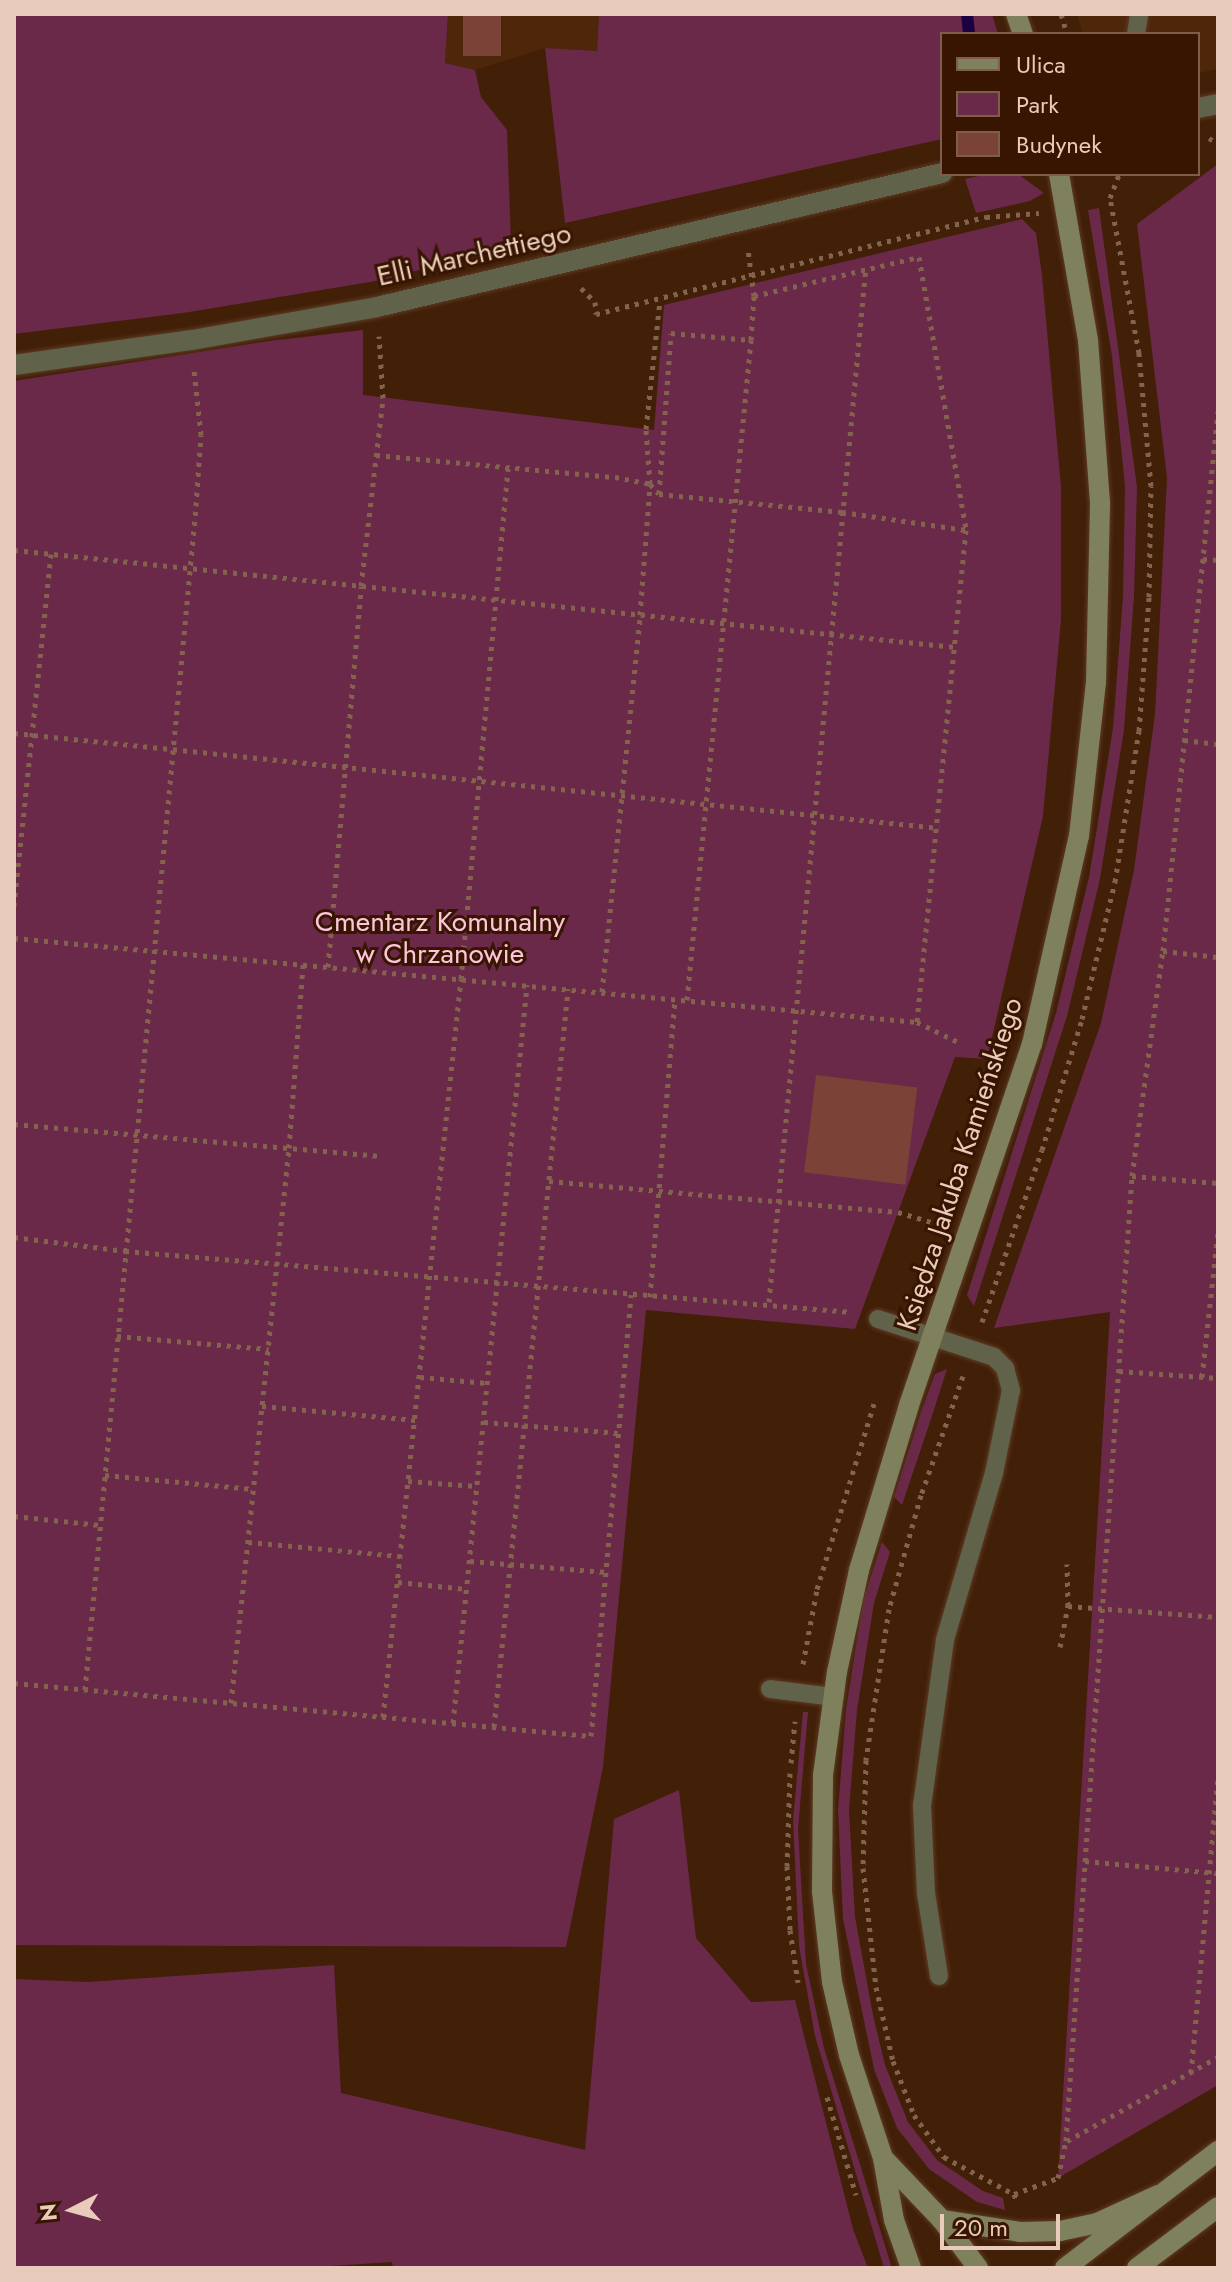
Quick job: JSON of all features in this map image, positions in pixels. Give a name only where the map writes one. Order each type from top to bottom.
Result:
[{"type":"main road","name":"Księdza Jakuba Kamieńskiego","points":[[911,2268],[894,2220],[883,2158],[843,2028],[824,1918],[823,1775],[833,1697],[859,1570],[1032,1044],[1070,885],[1087,777],[1099,625],[1100,476],[1084,311],[1059,176]]},
{"type":"main road","points":[[1065,2268],[1218,2151]]},
{"type":"main road","name":"Księdza Jakuba Kamieńskiego","points":[[883,2158],[942,2220],[978,2268]]},
{"type":"main road","points":[[942,2220],[1020,2232],[1060,2231],[1097,2223],[1158,2195]]},
{"type":"main road","points":[[1137,2268],[1218,2207]]},
{"type":"street","name":"Elli Marchettiego","points":[[14,365],[192,340],[377,307],[940,173]]},
{"type":"lane","points":[[878,1319],[994,1357],[1005,1368],[1010,1398],[994,1473],[945,1640],[922,1806],[926,1893],[939,1976]]},
{"type":"lane","points":[[770,1689],[833,1697]]},
{"type":"path","points":[[1020,2211],[1014,2194],[944,2157],[914,2115],[893,2061],[876,1987],[863,1868],[866,1760],[889,1609],[921,1495],[1042,1150],[1082,1019],[1115,882],[1139,731],[1149,597],[1151,486],[1139,353],[1110,198],[1118,176]]},
{"type":"path","points":[[565,291],[580,287],[595,302],[596,314],[986,217],[1040,213]]},
{"type":"path","points":[[687,1000],[751,340],[753,277],[744,222]]},
{"type":"path","points":[[754,296],[866,267],[919,257],[966,530],[939,828],[917,1022]]},
{"type":"path","points":[[769,1302],[866,267]]},
{"type":"path","points":[[602,992],[640,615],[650,484],[646,429],[660,300]]},
{"type":"path","points":[[328,967],[361,586],[383,398],[377,307]]},
{"type":"path","points":[[659,494],[671,333],[751,340]]},
{"type":"path","points":[[85,1690],[125,1251],[140,1136],[201,435],[192,340]]},
{"type":"path","points":[[1014,2194],[1058,2178],[1066,2141],[1132,1176],[1163,951],[1218,411]]},
{"type":"path","points":[[376,455],[615,477],[650,484],[659,494],[842,512],[966,530]]},
{"type":"path","points":[[383,1717],[461,979],[508,468]]},
{"type":"path","points":[[14,550],[955,647]]},
{"type":"path","points":[[14,906],[51,554]]},
{"type":"path","points":[[1203,559],[1218,560]]},
{"type":"path","points":[[14,733],[939,828]]},
{"type":"path","points":[[1184,740],[1218,744]]},
{"type":"path","points":[[14,938],[917,1022],[960,1043]]},
{"type":"path","points":[[1163,951],[1218,957]]},
{"type":"path","points":[[231,1703],[289,1148],[303,965]]},
{"type":"path","points":[[453,1723],[527,985]]},
{"type":"path","points":[[494,1727],[568,989]]},
{"type":"path","points":[[650,1297],[675,999]]},
{"type":"path","points":[[14,1124],[378,1156]]},
{"type":"path","points":[[1132,1176],[1218,1183]]},
{"type":"path","points":[[549,1181],[898,1212],[938,1224]]},
{"type":"path","points":[[1202,1377],[1218,1232]]},
{"type":"path","points":[[14,1237],[125,1251],[650,1297],[769,1302],[862,1313],[878,1319]]},
{"type":"path","points":[[14,1683],[591,1736],[631,1295]]},
{"type":"path","points":[[117,1336],[268,1349]]},
{"type":"path","points":[[1119,1371],[1218,1378]]},
{"type":"path","points":[[420,1377],[487,1383]]},
{"type":"path","points":[[262,1406],[415,1420]]},
{"type":"path","points":[[484,1422],[618,1433]]},
{"type":"path","points":[[105,1475],[253,1489]]},
{"type":"path","points":[[408,1481],[477,1486]]},
{"type":"path","points":[[14,1516],[100,1525]]},
{"type":"path","points":[[248,1542],[400,1556]]},
{"type":"path","points":[[470,1561],[606,1572]]},
{"type":"path","points":[[1060,1647],[1068,1606],[1067,1564]]},
{"type":"path","points":[[398,1582],[467,1589]]},
{"type":"path","points":[[1068,1606],[1218,1617]]},
{"type":"path","points":[[1191,2073],[1218,1774]]},
{"type":"path","points":[[1085,1861],[1218,1873]]},
{"type":"path","points":[[1066,2141],[1218,2057]]},
{"type":"shaded area","points":[[448,14],[599,14],[597,51],[545,48],[475,70],[445,63]]},
{"type":"shaded area","points":[[1077,14],[1218,14],[1218,69],[1200,73],[1200,32],[1082,32]]},
{"type":"green space","points":[[14,14],[448,14],[445,63],[475,70],[481,97],[507,130],[511,243],[388,279],[183,313],[14,334]]},
{"type":"green space","points":[[599,14],[992,14],[997,32],[940,32],[940,139],[565,223],[545,48],[597,51]]},
{"type":"green space","points":[[1218,164],[1218,2085],[1058,2178],[1110,1312],[994,1328],[1101,1023],[1134,870],[1155,714],[1167,478],[1137,224]]},
{"type":"green space","points":[[1021,176],[1044,193],[1030,201],[976,213],[965,179]]},
{"type":"green space","points":[[1099,208],[1137,487],[1134,597],[1124,730],[1100,879],[1067,1016],[974,1306],[967,1295],[1056,1013],[1089,877],[1113,728],[1123,596],[1125,487],[1112,356],[1088,210]]},
{"type":"green space","name":"Cmentarz Komunalny w Chrzanowie","points":[[1022,219],[1036,233],[1042,275],[1061,487],[1061,620],[1043,816],[987,1059],[955,1057],[855,1329],[646,1310],[603,1767],[566,1947],[14,1945],[14,381],[269,341],[363,330],[363,395],[654,430],[664,305]]},
{"type":"green space","points":[[947,1369],[902,1505],[894,1497],[921,1412],[935,1374]]},
{"type":"green space","points":[[882,1542],[890,1552],[874,1603],[857,1710],[849,1810],[855,1917],[873,2015],[885,2065],[908,2122],[937,2160],[983,2191],[1003,2198],[1005,2210],[977,2202],[929,2169],[897,2128],[874,2069],[843,1919],[838,1810],[846,1709],[863,1601]]},
{"type":"green space","points":[[803,1712],[808,1712],[798,1829],[806,1964],[824,2048],[892,2268],[884,2268],[815,2036],[799,1946],[793,1820]]},
{"type":"green space","points":[[679,1790],[696,1938],[751,2002],[795,2000],[853,2229],[868,2268],[393,2268],[392,2262],[299,2268],[14,2268],[14,1979],[88,1982],[334,1965],[341,2093],[585,2150],[614,1819]]},
{"type":"building","points":[[463,14],[501,14],[501,56],[463,56]]},
{"type":"building","points":[[816,1075],[917,1087],[905,1185],[804,1172]]},
{"type":"waterway","points":[[967,14],[969,32]]}]
